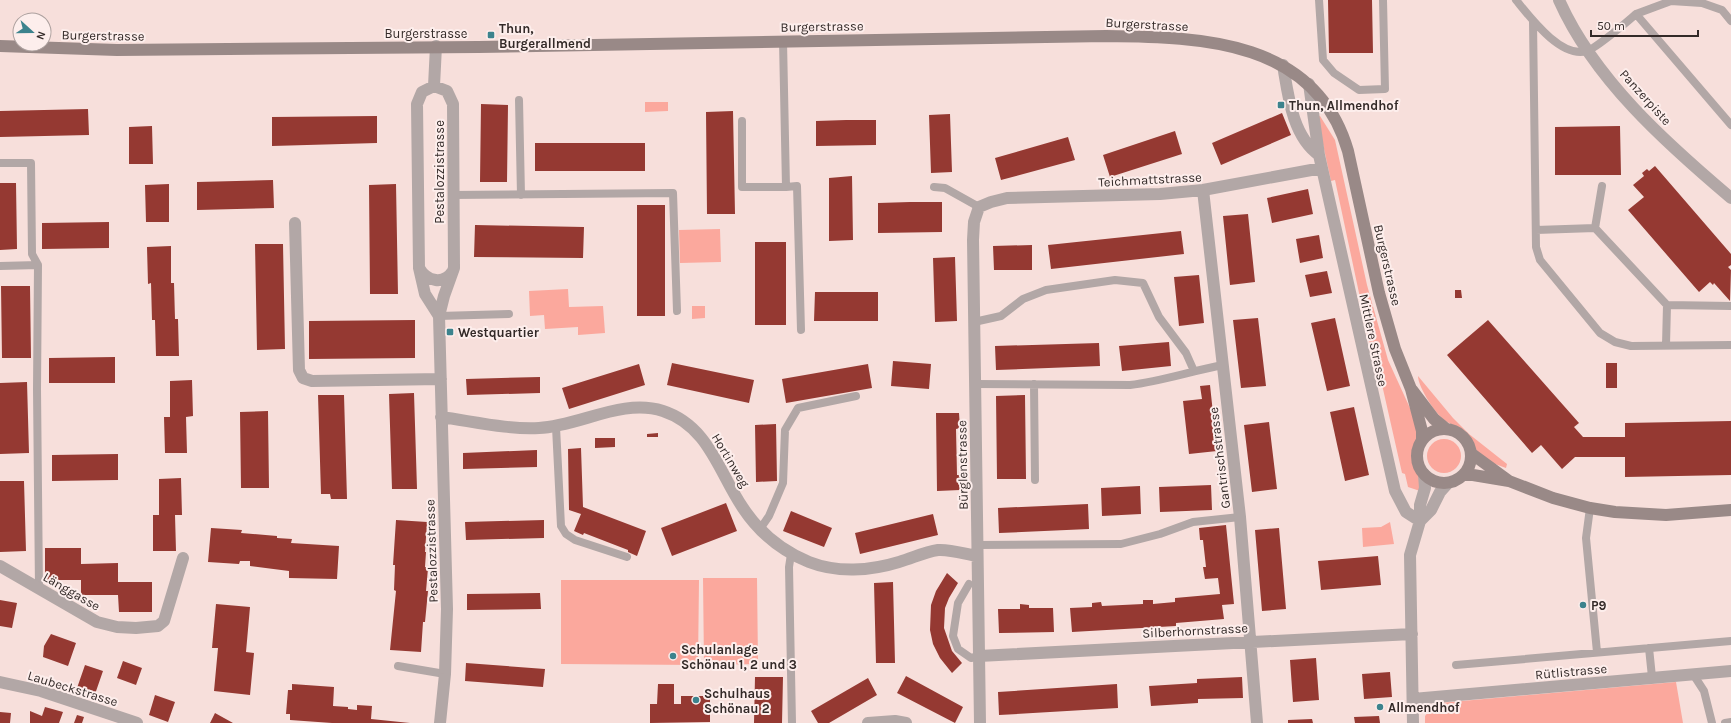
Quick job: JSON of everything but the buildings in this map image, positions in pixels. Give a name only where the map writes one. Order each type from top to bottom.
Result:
[{"type":"main road","name":"Burgerstrasse","points":[[0,46],[117,50],[1106,36],[1167,37],[1205,41],[1237,48],[1269,58],[1283,65],[1309,84],[1328,106],[1345,139],[1381,301],[1395,349],[1411,389],[1422,431],[1422,440]]},
{"type":"main road","name":"Burgerstrasse","points":[[1411,389],[1434,418],[1445,428]]},
{"type":"main road","points":[[1445,428],[1454,430],[1462,435],[1470,446],[1472,454],[1470,466],[1463,475],[1448,483],[1437,482],[1424,474],[1419,467],[1417,458],[1419,444],[1422,440],[1430,433],[1445,428]]},
{"type":"main road","points":[[1472,454],[1509,481]]},
{"type":"main road","points":[[1463,475],[1473,475],[1509,481],[1540,494],[1590,508],[1621,513],[1659,515],[1731,510]]},
{"type":"street","name":"Panzerpiste","points":[[1559,0],[1587,51],[1632,105],[1688,161],[1731,198]]},
{"type":"street","points":[[434,86],[436,46]]},
{"type":"street","points":[[1283,65],[1290,100],[1299,129],[1307,144],[1319,155]]},
{"type":"street","name":"Mittlere Strasse","points":[[1309,84],[1319,155],[1395,491],[1406,512],[1420,521]]},
{"type":"street","name":"Pestalozzistrasse","points":[[439,316],[425,294],[419,268],[417,104],[422,92],[434,86],[444,88],[452,98],[454,268],[439,316],[447,609],[445,674],[440,723]]},
{"type":"street","name":"Teichmattstrasse","points":[[979,208],[991,202],[1007,198],[1152,194],[1203,190],[1322,168]]},
{"type":"street","name":"Gantrischstrasse","points":[[1203,190],[1240,517],[1257,723]]},
{"type":"street","name":"Bürglenstrasse","points":[[979,208],[974,222],[973,240],[980,723]]},
{"type":"street","points":[[295,224],[299,370],[303,378],[312,381],[440,379]]},
{"type":"street","points":[[419,268],[425,276],[434,280],[448,276],[454,268]]},
{"type":"street","name":"Hortinweg","points":[[441,417],[520,428],[556,426],[624,409],[661,410],[676,416],[688,424],[700,436],[716,458],[742,507],[760,529],[791,554],[826,567],[848,570],[883,566],[926,552],[940,550],[977,550]]},
{"type":"street","points":[[1413,723],[1410,555],[1420,521],[1420,505],[1425,488],[1424,474]]},
{"type":"street","points":[[1420,521],[1431,510],[1440,492],[1448,483]]},
{"type":"street","name":"Länggasse","points":[[0,566],[97,622],[118,628],[158,626],[164,621],[168,613],[183,558]]},
{"type":"street","name":"Silberhornstrasse","points":[[980,656],[1412,634]]},
{"type":"street","name":"Rütlistrasse","points":[[1413,699],[1731,671]]},
{"type":"street","name":"Laubeckstrasse","points":[[0,682],[41,691],[137,723]]},
{"type":"street","points":[[868,723],[895,721],[906,723]]},
{"type":"lane","points":[[1320,0],[1323,60],[1334,73],[1359,90],[1385,89],[1383,0]]},
{"type":"lane","points":[[1516,0],[1533,21],[1558,45],[1574,51],[1587,51],[1636,14],[1671,1],[1702,3],[1722,10],[1731,21]]},
{"type":"lane","points":[[1636,14],[1731,125]]},
{"type":"lane","points":[[1533,21],[1536,247],[1540,260],[1600,333],[1615,342],[1631,346],[1731,344]]},
{"type":"lane","points":[[783,41],[786,186]]},
{"type":"lane","points":[[519,100],[521,195]]},
{"type":"lane","points":[[742,121],[742,187],[798,186],[801,330]]},
{"type":"lane","points":[[0,163],[31,163],[32,254],[38,265],[36,389],[39,589]]},
{"type":"lane","points":[[1595,228],[1602,186]]},
{"type":"lane","points":[[934,187],[945,188],[979,208]]},
{"type":"lane","points":[[452,195],[673,193],[676,311]]},
{"type":"lane","points":[[1536,230],[1595,228],[1667,305],[1666,345]]},
{"type":"lane","points":[[0,266],[38,265]]},
{"type":"lane","points":[[974,322],[1001,316],[1023,299],[1046,290],[1115,280],[1143,283],[1159,318],[1186,353],[1194,371]]},
{"type":"lane","points":[[1667,305],[1731,306]]},
{"type":"lane","points":[[439,316],[509,314]]},
{"type":"lane","points":[[975,384],[1130,385],[1161,380],[1223,365]]},
{"type":"lane","points":[[1034,384],[1035,480]]},
{"type":"lane","points":[[760,529],[769,516],[783,483],[785,430],[798,408],[856,396]]},
{"type":"lane","points":[[556,426],[561,526],[566,534],[575,540],[627,558]]},
{"type":"lane","points":[[1590,508],[1586,538],[1597,652]]},
{"type":"lane","points":[[977,550],[1121,544],[1160,534],[1193,522],[1240,517]]},
{"type":"lane","points":[[791,554],[789,567],[792,723]]},
{"type":"lane","points":[[969,584],[958,603],[953,636],[958,649],[971,658],[980,656]]},
{"type":"lane","points":[[1456,665],[1731,641]]},
{"type":"lane","points":[[1649,648],[1652,677]]},
{"type":"lane","points":[[398,666],[445,674]]},
{"type":"lane","points":[[1693,674],[1704,691],[1712,723]]},
{"type":"lane","points":[[1725,723],[1731,722]]},
{"type":"shaded area","points":[[645,102],[668,102],[668,111],[645,112]]},
{"type":"shaded area","points":[[1320,116],[1335,140],[1367,285],[1388,360],[1415,419],[1417,435],[1412,456],[1413,466],[1419,476],[1420,491],[1408,487],[1405,474],[1402,473],[1383,389],[1369,340],[1335,180],[1331,181],[1317,117]]},
{"type":"shaded area","points":[[720,229],[721,262],[680,263],[679,230]]},
{"type":"shaded area","points":[[568,289],[569,307],[603,306],[605,333],[578,335],[578,327],[545,329],[544,315],[530,316],[529,291]]},
{"type":"shaded area","points":[[692,306],[705,306],[705,318],[692,319]]},
{"type":"shaded area","points":[[1418,376],[1453,418],[1469,434],[1507,464],[1506,468],[1490,462],[1483,457],[1477,451],[1470,437],[1464,430],[1447,422],[1438,414],[1421,387]]},
{"type":"shaded area","points":[[1447,439],[1454,441],[1459,446],[1461,456],[1459,466],[1454,471],[1441,473],[1434,471],[1429,466],[1427,453],[1429,446],[1434,441]]},
{"type":"shaded area","points":[[1390,522],[1394,544],[1363,547],[1362,528],[1381,527]]},
{"type":"shaded area","points":[[703,578],[757,578],[758,664],[704,665]]},
{"type":"shaded area","points":[[561,580],[699,580],[698,665],[561,664]]},
{"type":"shaded area","points":[[1676,682],[1683,723],[1425,723],[1425,716],[1429,711],[1440,708],[1440,703]]},
{"type":"place","name":"Thun, Burgerallmend","points":[[491,35]]},
{"type":"place","name":"Thun, Allmendhof","points":[[1281,105]]},
{"type":"place","name":"Westquartier","points":[[450,332]]},
{"type":"place","name":"P9","points":[[1583,605]]},
{"type":"place","name":"Schulanlage Schönau 1, 2 und 3","points":[[673,656]]},
{"type":"place","name":"Schulhaus Schönau 2","points":[[696,700]]},
{"type":"place","name":"Allmendhof","points":[[1380,707]]}]
